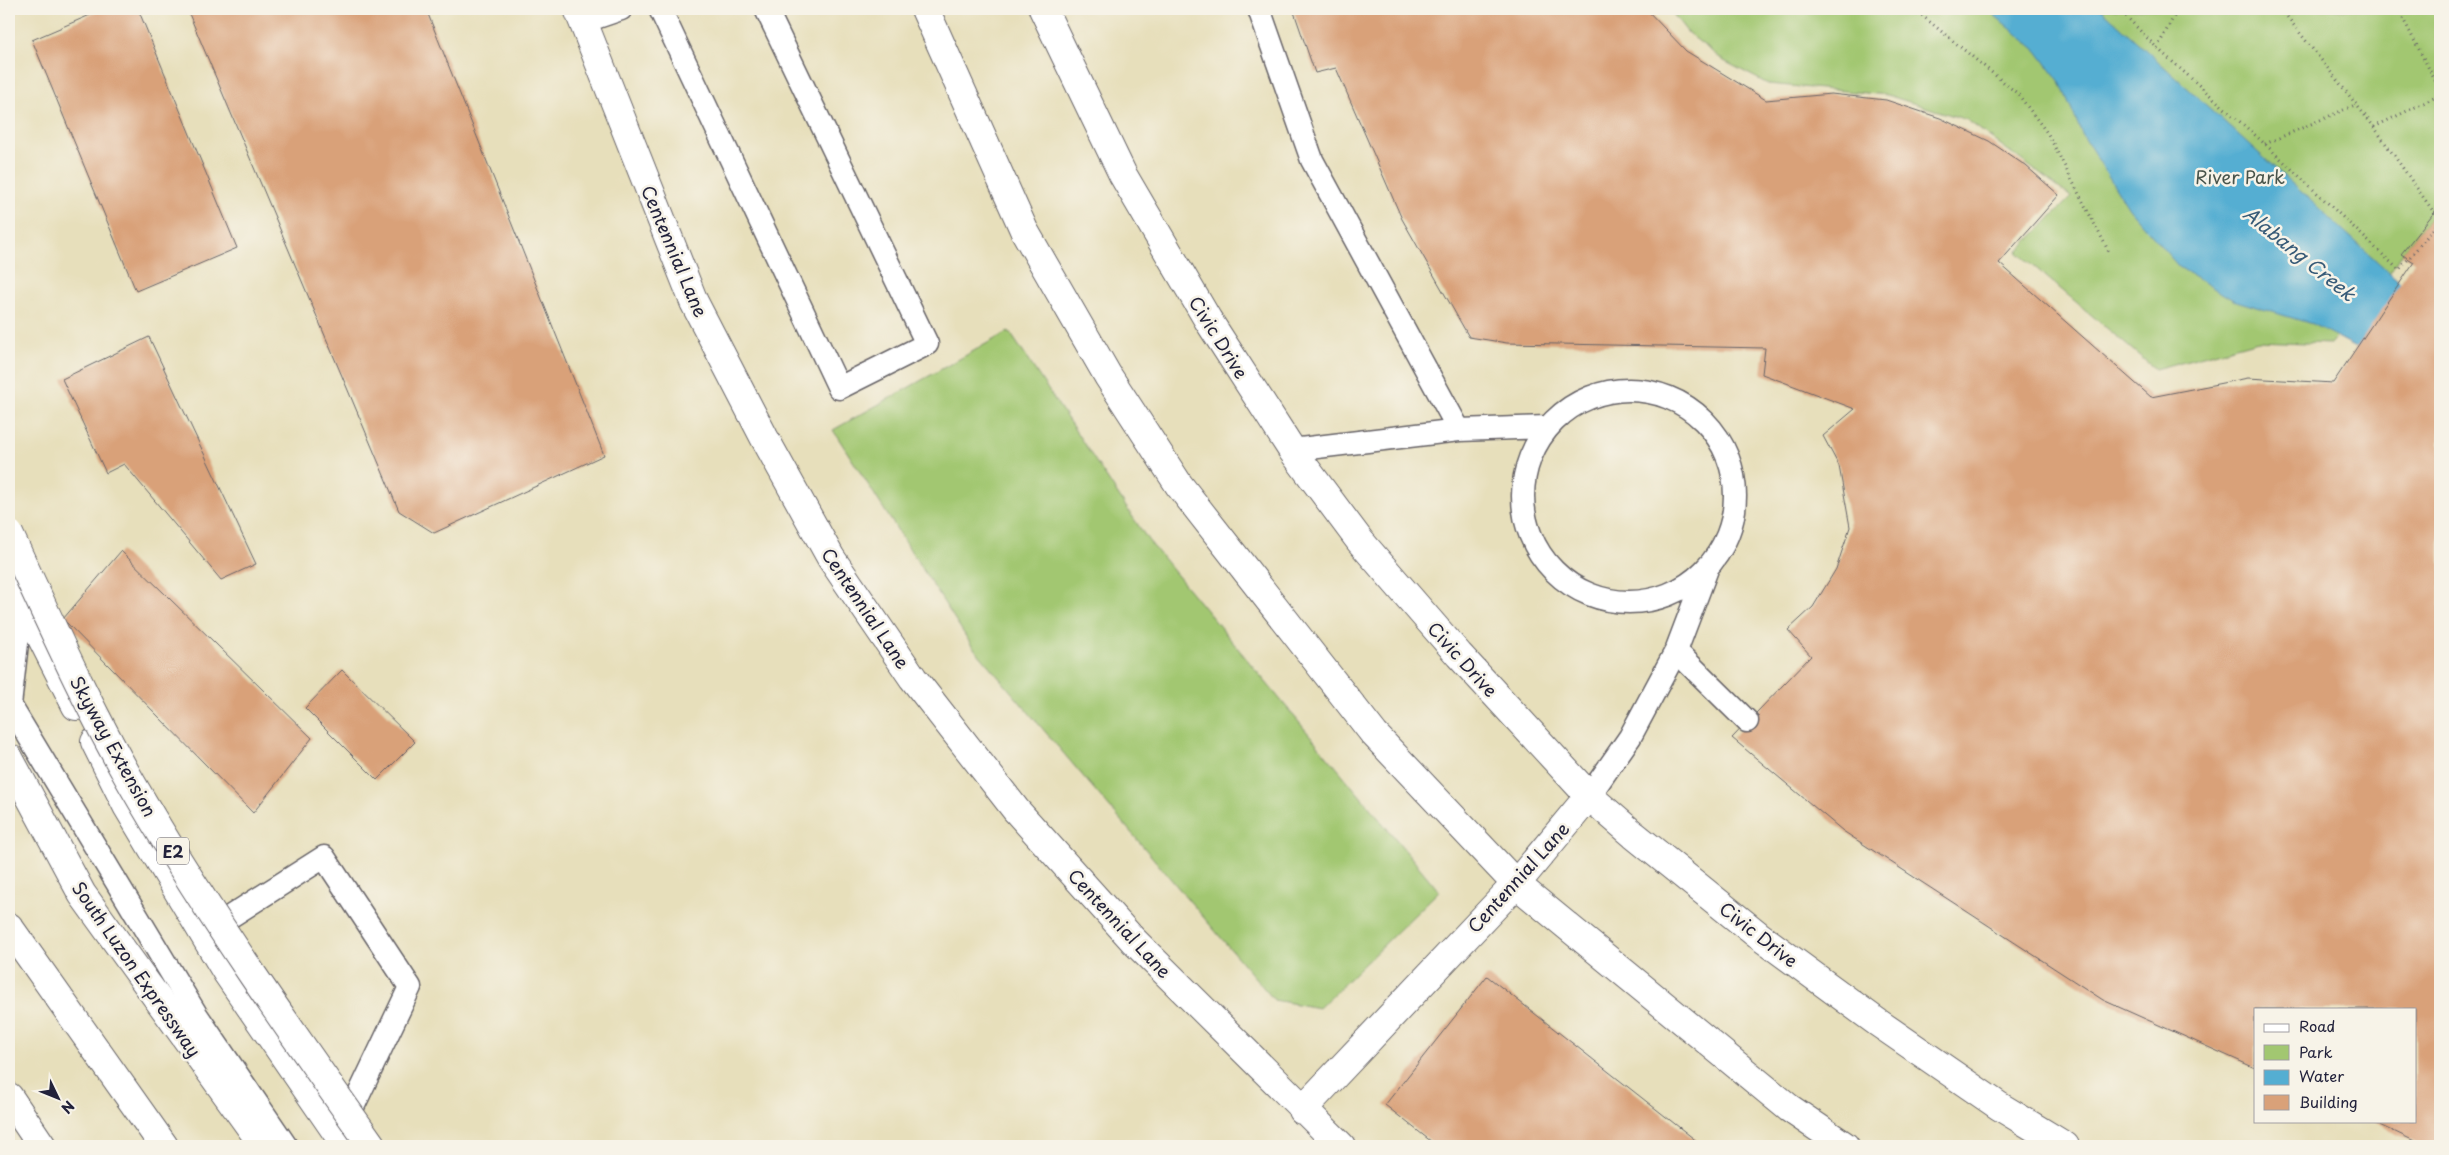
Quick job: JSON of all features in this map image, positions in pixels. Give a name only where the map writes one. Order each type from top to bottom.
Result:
[{"type":"main road","points":[[925,9],[1024,230],[1108,376],[1179,484],[1374,734],[1516,884],[1790,1108],[1845,1146]]},
{"type":"main road","name":"Civic Drive","points":[[1043,9],[1123,175],[1208,320],[1292,450],[1360,541],[1459,655],[1589,796],[1758,935],[1877,1022],[1998,1106],[2065,1146]]},
{"type":"main road","name":"Centennial Lane","points":[[580,15],[694,302],[764,437],[831,558],[913,678],[1016,810],[1133,940],[1302,1110],[1341,1146]]},
{"type":"main road","name":"Skyway Extension","points":[[9,534],[69,664],[141,800],[242,961],[372,1146]]},
{"type":"main road","points":[[9,566],[15,600],[128,806],[227,973],[342,1141]]},
{"type":"main road","name":"South Luzon Expressway","points":[[9,758],[82,894],[264,1146]]},
{"type":"main road","name":"Centennial Lane","points":[[1302,1110],[1516,884],[1589,796]]},
{"type":"main road","points":[[9,927],[164,1146]]},
{"type":"main road","points":[[9,1097],[42,1146]]},
{"type":"lane","points":[[580,15],[621,9]]},
{"type":"lane","points":[[660,9],[839,388],[927,344],[766,9]]},
{"type":"lane","points":[[1259,9],[1312,160],[1459,430]]},
{"type":"lane","points":[[1589,796],[1630,737],[1676,651],[1707,569],[1726,541],[1735,508],[1734,474],[1722,442],[1702,416],[1673,398],[1640,388],[1607,391],[1575,403],[1547,427],[1528,459],[1522,494],[1528,531],[1545,563],[1572,587],[1606,601],[1643,602],[1678,591],[1707,569]]},
{"type":"lane","points":[[1292,450],[1459,430],[1547,427]]},
{"type":"lane","points":[[15,600],[10,705],[196,1014],[286,1146]]},
{"type":"lane","points":[[1676,651],[1747,721]]},
{"type":"lane","points":[[204,934],[324,857],[330,865],[410,987],[342,1141]]},
{"type":"path","points":[[1914,9],[2018,94],[2048,134],[2109,252]]},
{"type":"path","points":[[2119,9],[2157,48],[2265,144],[2399,270],[2440,221],[2374,127],[2281,9]]},
{"type":"path","points":[[2125,16],[2126,9]]},
{"type":"path","points":[[2157,48],[2178,9]]},
{"type":"path","points":[[2398,9],[2440,90]]},
{"type":"path","points":[[2374,127],[2440,95]]},
{"type":"path","points":[[2265,144],[2355,105]]},
{"type":"green space","name":"River Park","points":[[1669,9],[2440,9],[2440,205],[2401,254],[2389,274],[2330,344],[2258,341],[2155,369],[2017,252],[2071,197],[1967,120],[1887,95],[1768,84],[1724,61],[1688,33]]},
{"type":"green space","points":[[1009,331],[1148,540],[1439,891],[1319,1008],[1274,1000],[972,646],[833,430]]},
{"type":"water","name":"Alabang Creek","points":[[1987,9],[2101,9],[2414,295],[2370,354],[2312,324],[2233,300],[2179,267],[2129,209],[2082,134],[2060,82],[2037,51]]},
{"type":"building","points":[[104,9],[138,9],[237,248],[136,291],[32,40]]},
{"type":"building","points":[[187,9],[426,9],[604,455],[434,533],[399,511]]},
{"type":"building","points":[[1293,9],[1646,9],[1686,51],[1766,100],[1831,94],[1886,100],[1940,118],[1989,141],[2026,166],[2059,195],[1999,263],[2151,397],[2248,378],[2333,383],[2414,262],[2401,254],[2440,205],[2440,1146],[2425,1146],[2374,1122],[2416,1122],[2416,1008],[2254,1008],[2254,1068],[2103,1000],[1843,831],[1732,738],[1811,656],[1788,630],[1813,607],[1836,569],[1850,527],[1839,466],[1823,436],[1855,409],[1762,374],[1765,348],[1507,343],[1469,337],[1402,219],[1336,68],[1315,73]]},
{"type":"building","points":[[149,337],[256,564],[221,580],[124,464],[106,473],[62,379]]},
{"type":"building","points":[[121,551],[312,738],[253,813],[63,619]]},
{"type":"building","points":[[342,670],[415,742],[377,780],[305,708]]},
{"type":"building","points":[[1487,976],[1703,1146],[1437,1146],[1385,1105]]}]
